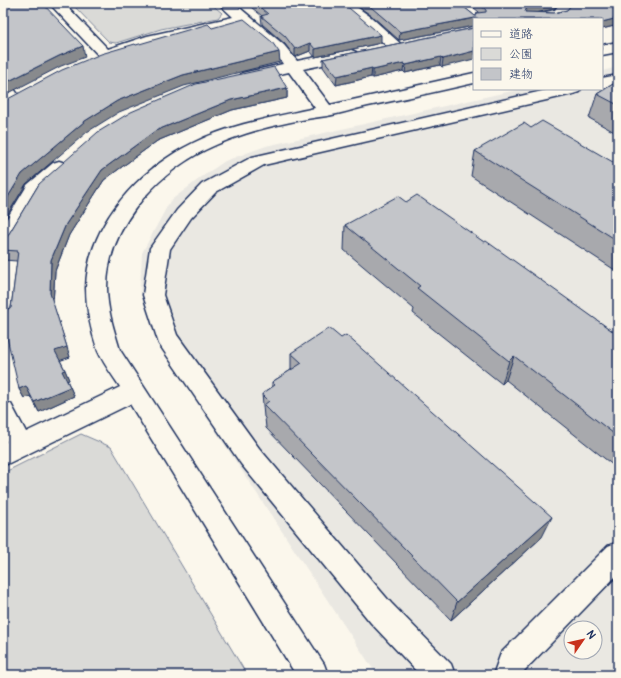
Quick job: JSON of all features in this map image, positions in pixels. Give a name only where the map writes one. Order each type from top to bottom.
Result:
[{"type":"street","points":[[56,3],[105,54]]},
{"type":"street","points":[[225,3],[279,48],[326,111]]},
{"type":"street","points":[[342,3],[402,45],[379,50]]},
{"type":"street","points":[[536,18],[560,13],[568,4],[566,3]]},
{"type":"street","points":[[90,61],[105,54],[152,39],[244,19]]},
{"type":"street","points":[[603,50],[618,47]]},
{"type":"street","points":[[237,78],[364,53]]},
{"type":"street","points":[[313,675],[110,352],[98,314],[97,278],[103,248],[114,226],[137,193],[161,170],[190,152],[219,138],[256,126],[473,78]]},
{"type":"street","points":[[603,83],[618,80]]},
{"type":"street","points":[[3,86],[14,98]]},
{"type":"street","points":[[440,675],[381,613],[250,456],[167,338],[153,295],[160,248],[184,214],[209,188],[258,161],[569,90]]},
{"type":"street","points":[[3,242],[34,189],[71,157]]},
{"type":"street","points":[[3,411],[12,450],[134,391]]},
{"type":"street","points":[[508,675],[511,663],[618,556]]},
{"type":"shaded area","points":[[618,67],[618,675],[377,675],[162,350],[140,290],[142,253],[170,201],[225,161],[266,146],[517,90],[603,90],[603,71]]},
{"type":"green space","points":[[71,3],[210,3],[222,13],[218,18],[161,29],[116,43],[109,42]]},
{"type":"green space","points":[[81,434],[111,447],[247,675],[3,675],[3,473]]},
{"type":"building","points":[[3,3],[42,3],[83,46],[59,56],[3,84]]},
{"type":"building","points":[[255,3],[343,3],[381,35],[315,49],[310,43],[295,49],[285,36],[261,16],[268,14]]},
{"type":"building","points":[[365,3],[459,3],[476,16],[477,13],[486,12],[486,10],[478,3],[545,3],[527,7],[525,12],[554,13],[567,10],[573,3],[618,3],[618,18],[603,22],[603,18],[473,18],[400,32]]},
{"type":"building","points":[[244,19],[272,42],[279,52],[183,75],[117,101],[85,121],[22,174],[3,205],[3,101],[62,70],[101,54],[208,24],[212,28]]},
{"type":"building","points":[[473,28],[473,51],[443,59],[441,57],[406,65],[404,63],[373,70],[372,68],[337,76],[323,59]]},
{"type":"building","points":[[274,67],[287,88],[231,100],[155,131],[102,170],[66,224],[51,260],[50,293],[67,347],[55,351],[65,370],[62,371],[70,387],[34,402],[26,386],[19,389],[5,329],[7,309],[11,308],[18,251],[3,250],[3,239],[7,237],[39,184],[98,132],[131,112],[196,84]]},
{"type":"building","points":[[618,81],[618,105],[597,94]]},
{"type":"building","points":[[542,121],[618,165],[618,241],[475,151],[524,123],[531,128]]},
{"type":"building","points":[[417,195],[484,242],[486,241],[618,335],[618,437],[514,356],[509,361],[417,288],[420,286],[345,225],[398,196],[406,202]]},
{"type":"building","points":[[329,328],[341,338],[346,335],[552,517],[457,602],[264,405],[269,401],[262,394],[275,385],[272,382],[302,363],[291,353]]}]
